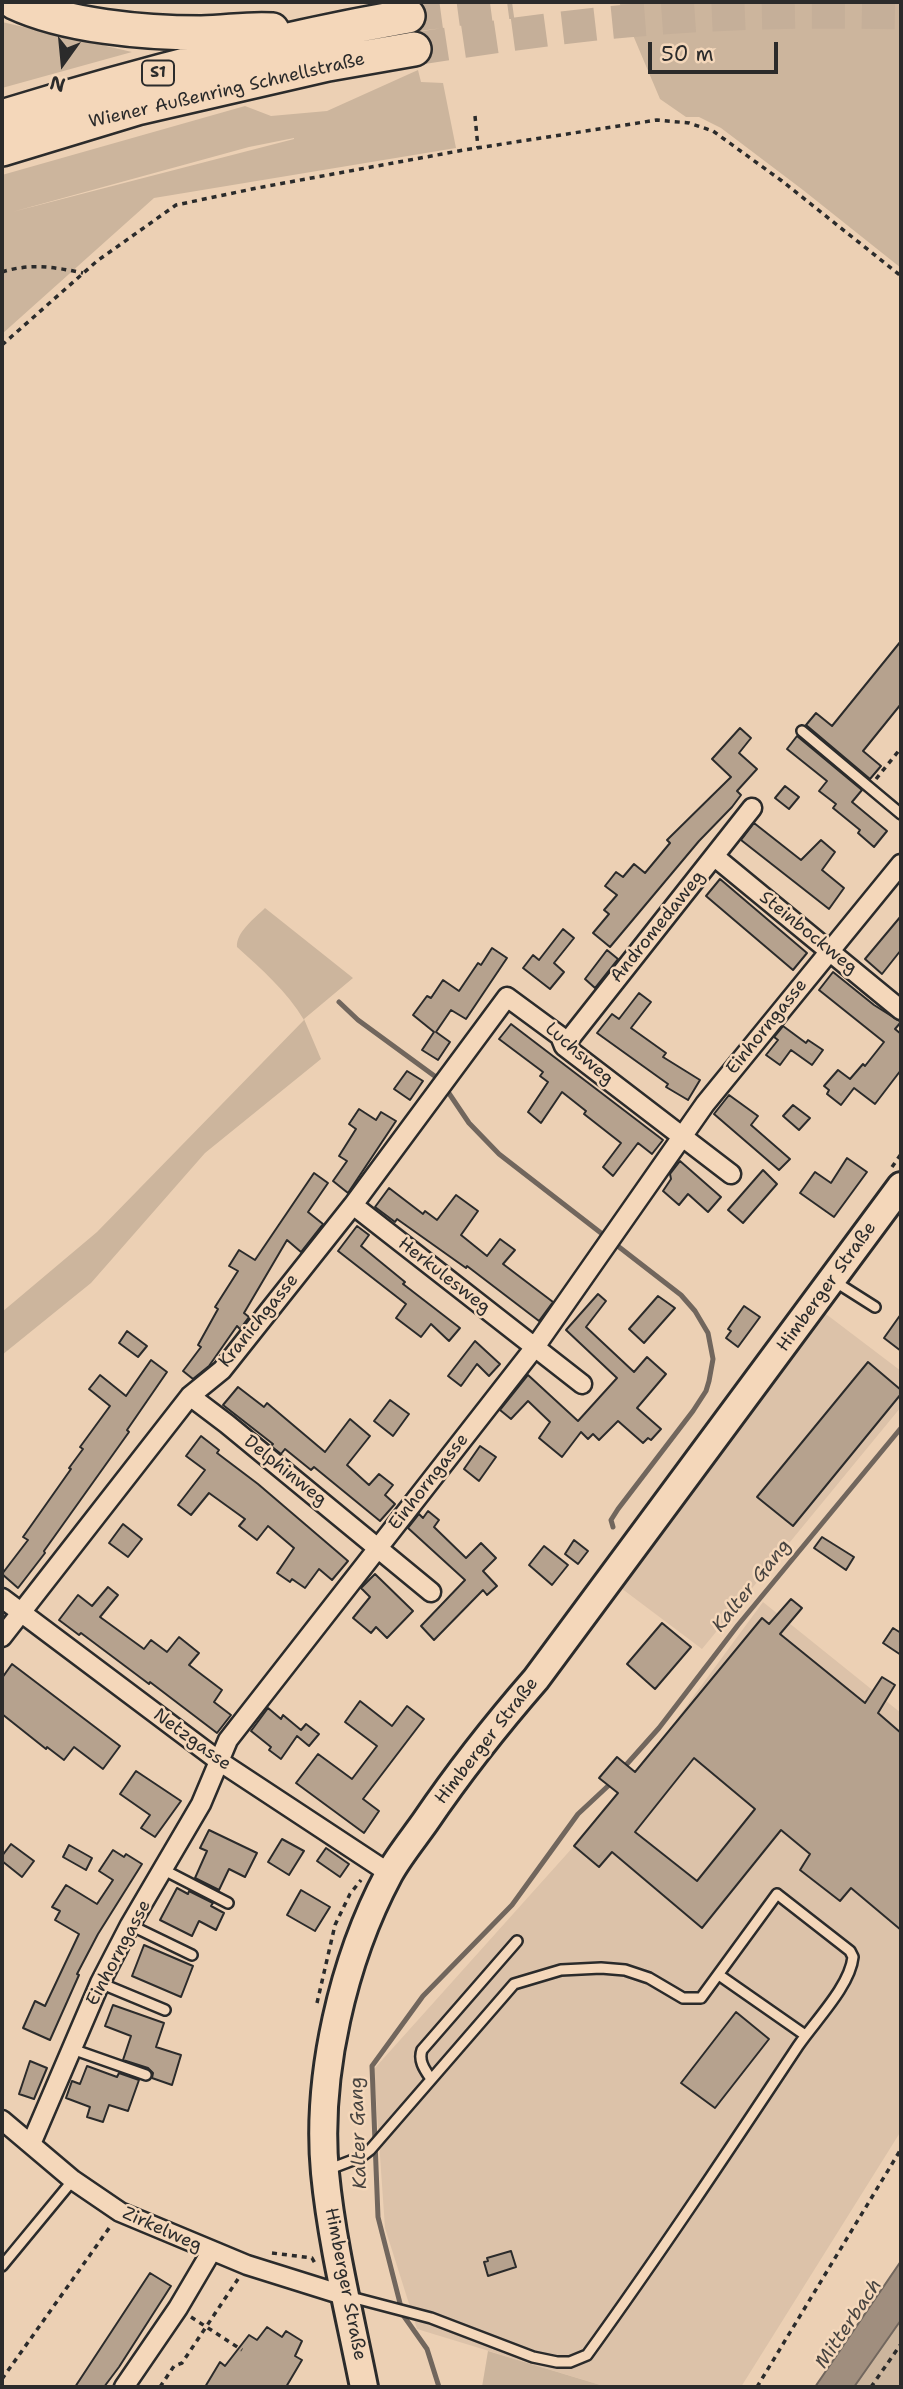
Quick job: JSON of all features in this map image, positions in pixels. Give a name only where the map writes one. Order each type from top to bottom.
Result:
[{"type":"highway","points":[[14,2],[74,20],[139,30],[203,33],[256,29],[316,32]]},
{"type":"highway","name":"Wiener Außenring Schnellstraße","points":[[2,117],[90,90],[316,32],[408,16]]},
{"type":"highway","name":"Wiener Außenring Schnellstraße","points":[[2,149],[138,108],[328,64],[414,49]]},
{"type":"main road","name":"Himberger Straße","points":[[364,2387],[338,2263],[325,2171],[324,2100],[340,2010],[352,1964],[389,1873],[488,1733],[536,1679],[899,1192]]},
{"type":"street","name":"Andromedaweg","points":[[564,1046],[752,808]]},
{"type":"street","name":"Steinbockweg","points":[[715,857],[901,1010]]},
{"type":"street","name":"Einhorngasse","points":[[31,2144],[100,1983],[130,1925],[201,1804],[228,1740],[536,1347],[684,1138],[705,1104],[901,864]]},
{"type":"street","name":"Luchsweg","points":[[507,997],[560,1036],[564,1046],[731,1174]]},
{"type":"street","name":"Kranichgasse","points":[[2,1637],[190,1396],[222,1370],[353,1205],[507,997]]},
{"type":"street","name":"Herkulesweg","points":[[353,1205],[582,1384]]},
{"type":"street","name":"Delphinweg","points":[[190,1396],[227,1423],[431,1592]]},
{"type":"street","name":"Netzgasse","points":[[2,1598],[219,1761],[389,1873]]},
{"type":"street","name":"Zirkelweg","points":[[2,2120],[73,2180],[120,2212],[211,2252],[346,2296]]},
{"type":"street","points":[[124,2387],[178,2308],[211,2252]]},
{"type":"lane","points":[[802,732],[901,814]]},
{"type":"lane","points":[[833,1280],[875,1307]]},
{"type":"lane","points":[[164,1870],[228,1903]]},
{"type":"lane","points":[[325,2171],[362,2157],[514,1984],[561,1970],[613,1969],[649,1978],[683,1998],[701,1998],[777,1894],[850,1951],[853,1957],[850,1973],[805,2035],[653,2264],[587,2355],[557,2362],[533,2357],[414,2313],[346,2296]]},
{"type":"lane","points":[[130,1925],[192,1955]]},
{"type":"lane","points":[[431,2079],[422,2065],[422,2050],[517,1941]]},
{"type":"lane","points":[[719,1975],[805,2035]]},
{"type":"lane","points":[[100,1983],[166,2010]]},
{"type":"lane","points":[[72,2049],[146,2075]]},
{"type":"lane","points":[[2,2266],[73,2180]]},
{"type":"path","points":[[475,116],[478,148]]},
{"type":"path","points":[[2,345],[83,273],[176,205],[478,148],[657,120],[689,122],[713,131],[762,166],[901,276]]},
{"type":"path","points":[[2,272],[17,267],[50,266],[83,273]]},
{"type":"path","points":[[870,787],[901,748]]},
{"type":"path","points":[[757,2387],[901,2148]]},
{"type":"path","points":[[2,2379],[120,2212]]},
{"type":"path","points":[[160,2387],[174,2366],[182,2363],[247,2265]]},
{"type":"path","points":[[178,2308],[242,2350]]},
{"type":"path","points":[[871,2387],[901,2344]]},
{"type":"shaded area","points":[[619,2],[901,2],[901,268],[721,128],[699,117],[686,117],[660,99]]},
{"type":"shaded area","points":[[2,22],[132,52],[2,88]]},
{"type":"shaded area","points":[[418,70],[421,82],[443,83],[456,148],[154,198],[2,334],[2,175],[245,106],[271,116],[327,111]],"holes":[[[294,139],[12,212],[249,147]]]},
{"type":"shaded area","points":[[265,908],[353,978],[304,1019],[321,1059],[205,1153],[91,1283],[2,1355],[2,1312],[97,1232],[304,1020],[282,990],[237,947],[243,931]]},
{"type":"shaded area","points":[[818,1308],[901,1371],[901,1407],[702,1649],[613,1582]]},
{"type":"shaded area","points":[[763,1602],[901,1713],[901,2131],[741,2387],[607,2387],[417,2329],[385,2228],[374,2069],[574,1846],[617,1794],[599,1778],[617,1757],[636,1771]]},
{"type":"shaded area","points":[[901,2261],[901,2320],[854,2387],[815,2387]]},
{"type":"shaded area","points":[[901,2320],[901,2387],[854,2387]]},
{"type":"shaded area","points":[[488,2351],[607,2387],[482,2387]]},
{"type":"building","points":[[901,641],[901,704],[863,751],[881,766],[870,779],[806,725],[816,713],[832,726]]},
{"type":"building","points":[[740,728],[751,738],[739,753],[757,769],[737,791],[741,795],[732,807],[699,841],[610,947],[593,933],[609,914],[604,910],[617,895],[605,886],[616,872],[623,877],[634,864],[645,873],[670,843],[667,840],[731,777],[712,759]]},
{"type":"building","points":[[797,736],[862,790],[852,802],[887,831],[874,847],[858,833],[860,830],[833,808],[836,804],[819,791],[827,781],[787,749]]},
{"type":"building","points":[[785,786],[799,797],[789,809],[775,798]]},
{"type":"building","points":[[754,823],[801,860],[821,840],[835,852],[822,870],[844,888],[829,909],[741,840]]},
{"type":"building","points":[[720,879],[807,953],[793,970],[706,896]]},
{"type":"building","points":[[901,916],[901,950],[882,974],[865,959]]},
{"type":"building","points":[[563,929],[574,938],[554,963],[564,972],[550,989],[523,968],[533,955],[539,960]]},
{"type":"building","points":[[492,948],[507,958],[466,1019],[451,1010],[436,1032],[450,1042],[438,1060],[422,1050],[434,1032],[413,1015],[427,996],[431,998],[443,980],[459,991]]},
{"type":"building","points":[[607,950],[618,959],[595,988],[585,979]]},
{"type":"building","points":[[833,972],[874,1005],[901,1022],[895,1029],[901,1034],[901,1070],[875,1104],[854,1088],[841,1105],[827,1094],[829,1090],[824,1086],[838,1070],[850,1079],[863,1064],[865,1066],[884,1042],[819,990]]},
{"type":"building","points":[[639,993],[651,1002],[631,1028],[666,1053],[663,1057],[700,1080],[688,1100],[666,1087],[668,1084],[597,1033],[612,1014],[619,1019]]},
{"type":"building","points":[[511,1024],[663,1140],[652,1154],[638,1143],[613,1176],[603,1167],[621,1143],[584,1114],[586,1111],[562,1092],[541,1123],[528,1112],[548,1082],[540,1076],[543,1072],[499,1039]]},
{"type":"building","points":[[783,1026],[806,1043],[808,1040],[823,1050],[812,1065],[791,1050],[780,1065],[766,1055],[778,1040],[774,1037]]},
{"type":"building","points":[[407,1071],[423,1081],[410,1100],[394,1089]]},
{"type":"building","points":[[729,1095],[758,1116],[751,1125],[790,1159],[779,1170],[714,1114]]},
{"type":"building","points":[[793,1105],[810,1118],[799,1130],[783,1116]]},
{"type":"building","points":[[359,1109],[376,1120],[381,1112],[396,1121],[348,1193],[333,1181],[347,1161],[339,1156],[356,1129],[349,1124]]},
{"type":"building","points":[[847,1158],[867,1172],[834,1217],[800,1193],[815,1172],[831,1183]]},
{"type":"building","points":[[680,1161],[721,1197],[708,1212],[688,1194],[679,1205],[663,1191],[671,1179],[670,1174]]},
{"type":"building","points":[[763,1170],[777,1184],[743,1223],[728,1210]]},
{"type":"building","points":[[314,1173],[328,1183],[308,1212],[323,1224],[301,1252],[287,1240],[244,1313],[249,1317],[240,1329],[237,1326],[209,1366],[193,1379],[183,1371],[201,1347],[198,1345],[218,1309],[215,1307],[238,1271],[229,1266],[239,1250],[255,1260]]},
{"type":"building","points":[[389,1188],[423,1214],[425,1211],[437,1220],[456,1195],[478,1211],[461,1235],[487,1256],[500,1239],[515,1250],[503,1264],[553,1302],[539,1321],[467,1266],[466,1268],[397,1219],[395,1222],[375,1207]]},
{"type":"building","points":[[357,1226],[369,1235],[361,1246],[405,1282],[403,1284],[460,1328],[449,1341],[431,1324],[421,1337],[396,1318],[406,1304],[338,1251]]},
{"type":"building","points":[[598,1294],[606,1301],[586,1327],[634,1372],[647,1357],[666,1374],[637,1408],[661,1429],[651,1440],[648,1438],[643,1443],[618,1421],[599,1440],[593,1434],[588,1439],[581,1432],[562,1457],[539,1438],[550,1422],[528,1401],[511,1419],[500,1410],[528,1375],[578,1421],[617,1378],[566,1330]]},
{"type":"building","points":[[658,1296],[675,1308],[644,1343],[629,1329]]},
{"type":"building","points":[[744,1306],[760,1317],[738,1347],[726,1338],[731,1331],[728,1329]]},
{"type":"building","points":[[901,1314],[901,1351],[884,1338]]},
{"type":"building","points":[[127,1331],[147,1346],[138,1357],[119,1343]]},
{"type":"building","points":[[475,1341],[500,1364],[489,1376],[477,1364],[461,1386],[448,1376]]},
{"type":"building","points":[[151,1360],[167,1372],[127,1430],[129,1432],[18,1588],[2,1574],[28,1540],[23,1537],[71,1469],[69,1468],[83,1449],[80,1447],[110,1406],[89,1389],[100,1375],[126,1396]]},
{"type":"building","points":[[868,1362],[901,1390],[901,1394],[793,1526],[757,1497]]},
{"type":"building","points":[[238,1387],[264,1407],[267,1403],[325,1452],[350,1419],[370,1436],[347,1465],[369,1485],[379,1474],[393,1485],[385,1495],[395,1504],[380,1521],[314,1467],[311,1470],[285,1449],[281,1454],[271,1446],[273,1444],[223,1405]]},
{"type":"building","points":[[390,1400],[409,1414],[393,1436],[374,1421]]},
{"type":"building","points":[[201,1436],[219,1450],[217,1453],[258,1484],[348,1561],[332,1580],[319,1569],[305,1588],[277,1573],[294,1548],[268,1526],[257,1540],[239,1526],[245,1519],[209,1493],[191,1515],[178,1505],[205,1470],[186,1456]]},
{"type":"building","points":[[480,1446],[496,1457],[479,1481],[464,1469]]},
{"type":"building","points":[[428,1511],[439,1520],[434,1527],[466,1558],[481,1543],[496,1558],[483,1571],[497,1586],[487,1595],[483,1590],[434,1640],[421,1626],[465,1580],[408,1528],[419,1514],[423,1518]]},
{"type":"building","points":[[123,1524],[142,1539],[128,1557],[109,1543]]},
{"type":"building","points":[[822,1537],[854,1557],[846,1570],[814,1548]]},
{"type":"building","points":[[574,1540],[588,1551],[578,1564],[565,1554]]},
{"type":"building","points":[[544,1546],[568,1565],[552,1585],[529,1565]]},
{"type":"building","points":[[375,1574],[413,1611],[387,1638],[376,1627],[371,1633],[353,1618],[370,1597],[361,1588]]},
{"type":"building","points":[[108,1587],[118,1595],[100,1617],[144,1649],[151,1640],[167,1652],[179,1637],[199,1653],[189,1665],[222,1690],[214,1702],[231,1715],[217,1733],[150,1682],[149,1684],[81,1633],[79,1635],[59,1620],[78,1595],[92,1606]]},
{"type":"building","points":[[791,1599],[802,1608],[780,1634],[865,1703],[882,1677],[895,1685],[878,1713],[901,1733],[901,1930],[851,1888],[840,1901],[800,1870],[810,1854],[781,1830],[702,1928],[612,1852],[599,1867],[574,1846],[618,1793],[599,1778],[617,1757],[635,1772],[762,1618],[769,1624]],"holes":[[[694,1758],[755,1809],[697,1881],[635,1832]]]},
{"type":"building","points":[[662,1623],[691,1647],[655,1689],[627,1664]]},
{"type":"building","points":[[893,1628],[901,1633],[901,1655],[883,1643]]},
{"type":"building","points":[[12,1664],[120,1746],[103,1769],[74,1747],[64,1760],[2,1714],[2,1678]]},
{"type":"building","points":[[360,1701],[392,1726],[407,1706],[424,1719],[363,1799],[379,1811],[364,1833],[296,1783],[318,1754],[352,1779],[377,1746],[345,1722]]},
{"type":"building","points":[[268,1708],[281,1719],[283,1715],[301,1730],[306,1724],[319,1734],[309,1746],[297,1736],[281,1759],[251,1731]]},
{"type":"building","points":[[136,1771],[181,1801],[155,1837],[141,1828],[150,1815],[120,1794]]},
{"type":"building","points":[[209,1830],[257,1853],[245,1877],[229,1869],[219,1890],[195,1878],[207,1851],[200,1848]]},
{"type":"building","points":[[282,1839],[304,1851],[289,1875],[268,1862]]},
{"type":"building","points":[[11,1844],[34,1861],[22,1877],[2,1861],[2,1856]]},
{"type":"building","points":[[69,1845],[92,1858],[86,1870],[63,1857]]},
{"type":"building","points":[[326,1848],[349,1864],[340,1877],[317,1861]]},
{"type":"building","points":[[113,1850],[142,1864],[98,1934],[77,1974],[79,1975],[50,2040],[23,2028],[35,2001],[45,2006],[79,1934],[55,1920],[60,1911],[52,1907],[66,1885],[97,1904],[113,1880],[99,1871]]},
{"type":"building","points":[[177,1888],[213,1903],[211,1906],[224,1913],[216,1930],[199,1921],[192,1936],[160,1920]]},
{"type":"building","points":[[301,1890],[330,1907],[315,1931],[287,1915]]},
{"type":"building","points":[[144,1945],[193,1966],[181,1997],[132,1976]]},
{"type":"building","points":[[113,2005],[164,2023],[156,2047],[181,2055],[172,2085],[152,2078],[153,2073],[148,2068],[123,2060],[131,2036],[105,2026]]},
{"type":"building","points":[[736,2012],[769,2039],[715,2108],[681,2083]]},
{"type":"building","points":[[30,2061],[47,2068],[34,2099],[19,2094]]},
{"type":"building","points":[[87,2066],[117,2077],[119,2073],[139,2080],[128,2111],[109,2105],[103,2122],[87,2117],[90,2107],[66,2098],[72,2081],[80,2084]]},
{"type":"building","points":[[511,2251],[516,2267],[488,2276],[484,2262],[488,2261],[487,2258]]},
{"type":"building","points":[[150,2273],[171,2286],[119,2367],[104,2387],[75,2387]]},
{"type":"building","points":[[267,2327],[282,2337],[286,2331],[302,2341],[295,2356],[302,2360],[286,2387],[205,2387],[220,2362],[225,2366],[249,2335],[257,2340]]},
{"type":"waterway","points":[[339,1002],[358,1020],[440,1080],[469,1123],[499,1154],[681,1295],[695,1311],[708,1333],[713,1359],[706,1391],[618,1509],[611,1520],[613,1527]]},
{"type":"waterway","name":"Kalter Gang","points":[[626,1765],[659,1728],[738,1625],[901,1428]]},
{"type":"waterway","name":"Kalter Gang","points":[[439,2387],[427,2349],[403,2315],[378,2217],[372,2066],[423,1996],[512,1905],[578,1814],[608,1786]]},
{"type":"tunnel","points":[[408,16],[512,2]]},
{"type":"tunnel","points":[[414,49],[562,28],[682,17],[776,13],[901,13]]},
{"type":"water label","name":"Mitterbach","points":[[849,2324]]}]
